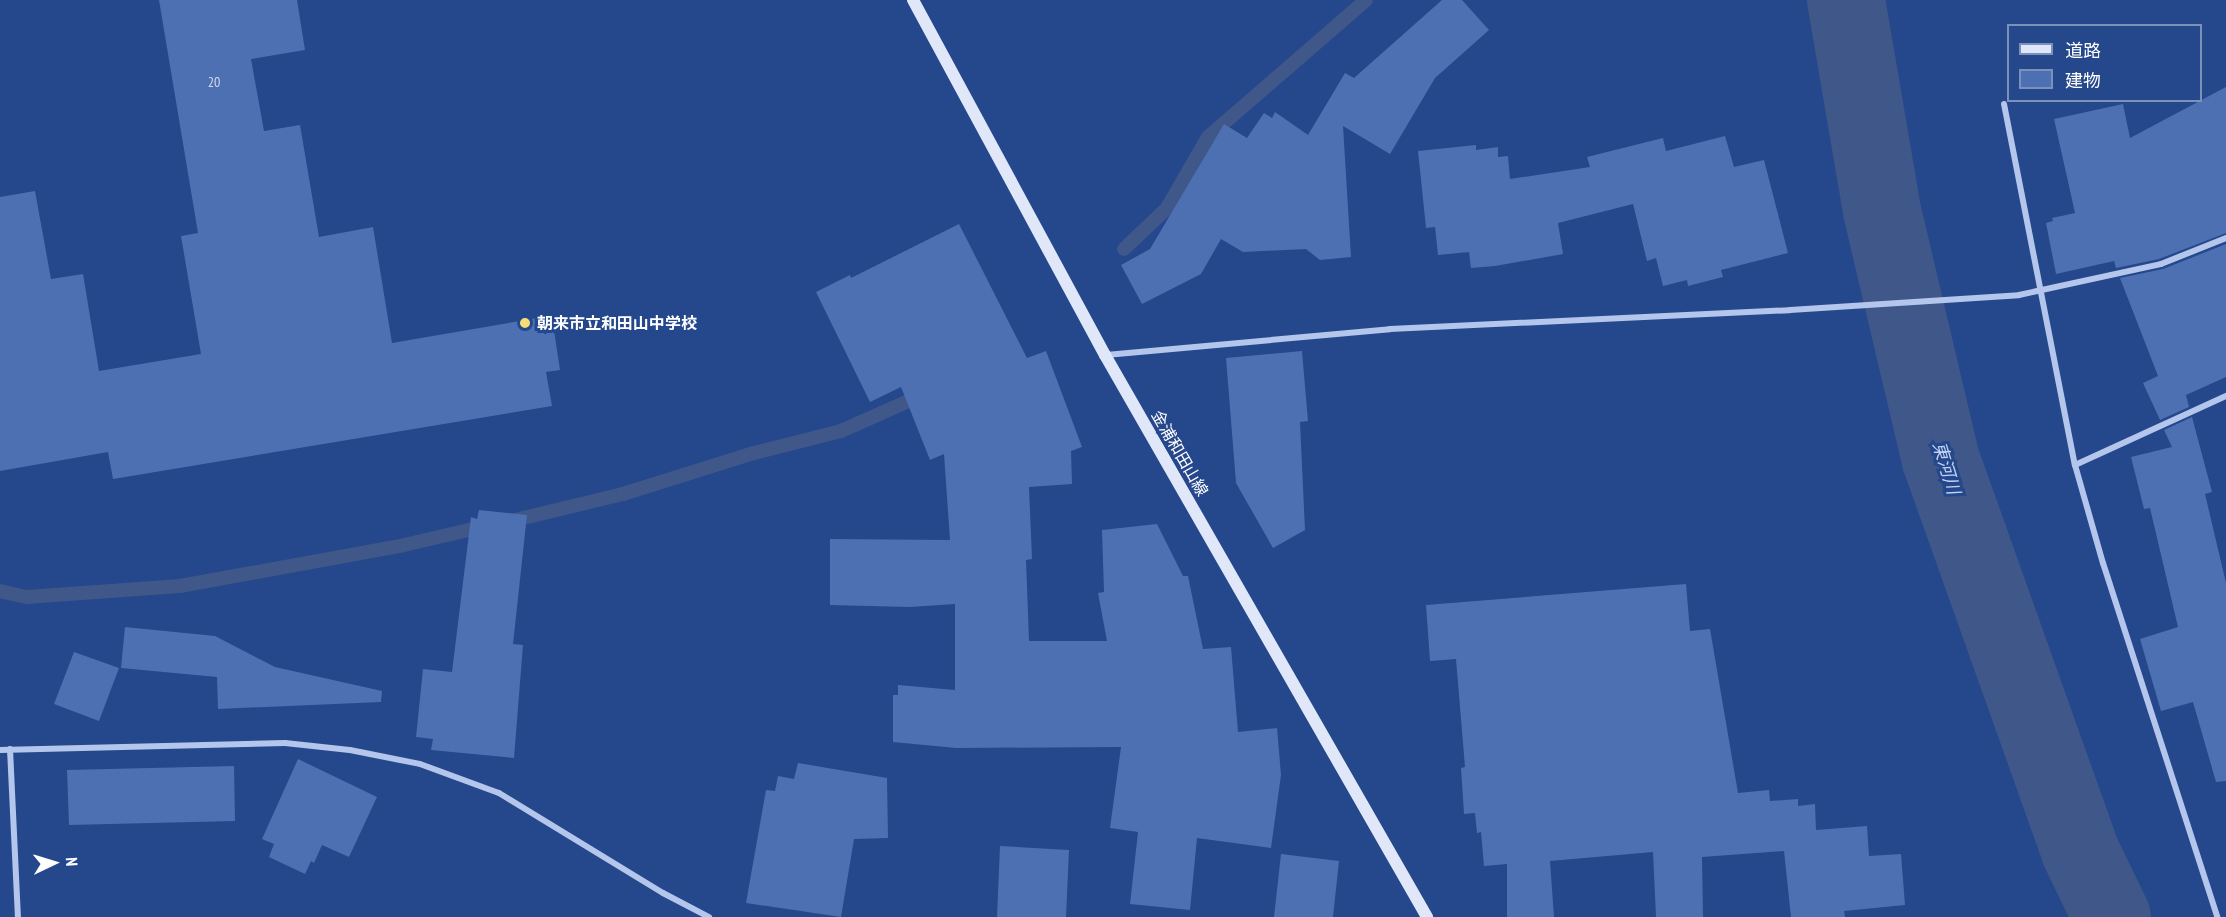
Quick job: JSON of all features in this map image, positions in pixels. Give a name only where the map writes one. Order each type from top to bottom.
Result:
[{"type":"main road","name":"金浦和田山線","points":[[913,0],[1105,355],[1427,917]]},
{"type":"street","points":[[2004,104],[2075,465],[2103,563],[2217,917]]},
{"type":"street","points":[[1105,355],[1390,329],[1790,310],[2019,295],[2161,264],[2226,238]]},
{"type":"street","points":[[2075,465],[2226,396]]},
{"type":"street","points":[[0,750],[285,743],[350,750],[420,764],[499,793],[663,893],[709,917]]},
{"type":"street","points":[[10,749],[18,917]]},
{"type":"building","points":[[159,0],[297,0],[305,50],[251,59],[264,131],[300,125],[319,237],[373,227],[392,343],[537,318],[538,327],[553,324],[560,370],[546,372],[552,406],[113,479],[108,452],[0,471],[0,197],[35,191],[51,279],[83,274],[99,371],[201,354],[181,236],[198,233]]},
{"type":"building","points":[[1442,0],[1462,0],[1489,30],[1435,78],[1390,154],[1343,126],[1351,257],[1320,260],[1306,249],[1243,252],[1221,239],[1201,274],[1142,304],[1121,265],[1150,249],[1224,124],[1247,138],[1264,113],[1272,118],[1275,112],[1308,135],[1345,73],[1354,78]]},
{"type":"building","points":[[2226,87],[2226,233],[2159,259],[2116,268],[2114,261],[2056,274],[2046,223],[2053,221],[2052,218],[2075,213],[2054,119],[2123,104],[2130,138],[2198,102],[2202,102],[2202,100]]},
{"type":"building","points":[[1725,136],[1734,167],[1764,160],[1788,253],[1721,270],[1723,277],[1688,286],[1687,280],[1663,286],[1656,258],[1647,261],[1633,204],[1558,223],[1563,254],[1495,266],[1471,268],[1469,252],[1438,255],[1435,227],[1426,228],[1418,151],[1476,145],[1476,150],[1498,147],[1498,157],[1508,156],[1510,179],[1590,167],[1587,157],[1663,138],[1666,151]]},
{"type":"building","points":[[959,224],[1027,358],[1046,351],[1082,447],[1071,451],[1072,484],[1029,487],[1032,559],[1026,560],[1029,641],[1107,641],[1098,593],[1104,592],[1102,530],[1157,524],[1183,576],[1188,576],[1203,649],[1231,647],[1238,732],[1277,728],[1281,775],[1271,848],[1197,838],[1190,910],[1130,904],[1138,832],[1110,828],[1121,747],[956,748],[893,742],[893,695],[898,695],[898,685],[955,690],[955,604],[910,607],[830,605],[830,539],[950,540],[944,454],[930,460],[901,387],[870,402],[816,292],[850,275],[851,278]]},
{"type":"building","points":[[2226,244],[2226,377],[2186,395],[2189,407],[2160,420],[2143,383],[2158,376],[2120,278],[2163,269]]},
{"type":"building","points":[[1302,351],[1308,421],[1300,422],[1305,530],[1273,548],[1236,483],[1226,358]]},
{"type":"building","points":[[2192,417],[2212,492],[2205,494],[2226,583],[2226,781],[2216,782],[2193,702],[2161,711],[2140,639],[2178,627],[2150,508],[2144,509],[2131,457],[2172,447],[2164,430]]},
{"type":"building","points":[[479,510],[527,515],[513,644],[523,645],[514,758],[431,750],[433,739],[416,737],[423,669],[452,672],[471,517],[477,519]]},
{"type":"building","points":[[1686,584],[1690,631],[1710,629],[1738,793],[1769,790],[1770,801],[1798,799],[1798,806],[1815,804],[1816,830],[1867,826],[1869,856],[1901,854],[1905,905],[1844,911],[1845,917],[1791,917],[1784,851],[1702,857],[1703,917],[1656,917],[1653,852],[1550,861],[1554,917],[1507,917],[1507,864],[1484,866],[1481,832],[1477,833],[1475,813],[1464,814],[1461,768],[1465,767],[1456,659],[1430,661],[1426,605]]},
{"type":"building","points":[[125,627],[215,636],[275,667],[382,691],[381,702],[218,709],[217,677],[121,668]]},
{"type":"building","points":[[74,652],[119,668],[99,721],[54,704]]},
{"type":"building","points":[[298,759],[377,797],[349,857],[322,845],[314,863],[311,861],[305,874],[269,857],[274,844],[262,839]]},
{"type":"building","points":[[798,763],[887,778],[888,838],[854,839],[841,917],[746,903],[766,790],[775,791],[778,776],[794,779]]},
{"type":"building","points":[[234,766],[235,821],[69,825],[67,770]]},
{"type":"building","points":[[1000,846],[1069,850],[1066,917],[997,917]]},
{"type":"building","points":[[1281,854],[1339,861],[1333,917],[1274,917]]},
{"type":"waterway","points":[[1124,249],[1167,208],[1208,137],[1366,0]]},
{"type":"waterway","name":"東河川","points":[[1846,0],[1882,211],[1941,460],[2080,851],[2112,917]]},
{"type":"waterway","points":[[511,521],[623,494],[754,453],[841,431],[922,395]]},
{"type":"waterway","points":[[0,591],[27,597],[180,586],[400,546],[486,526]]},
{"type":"place","name":"朝来市立和田山中学校","points":[[525,323]]}]
